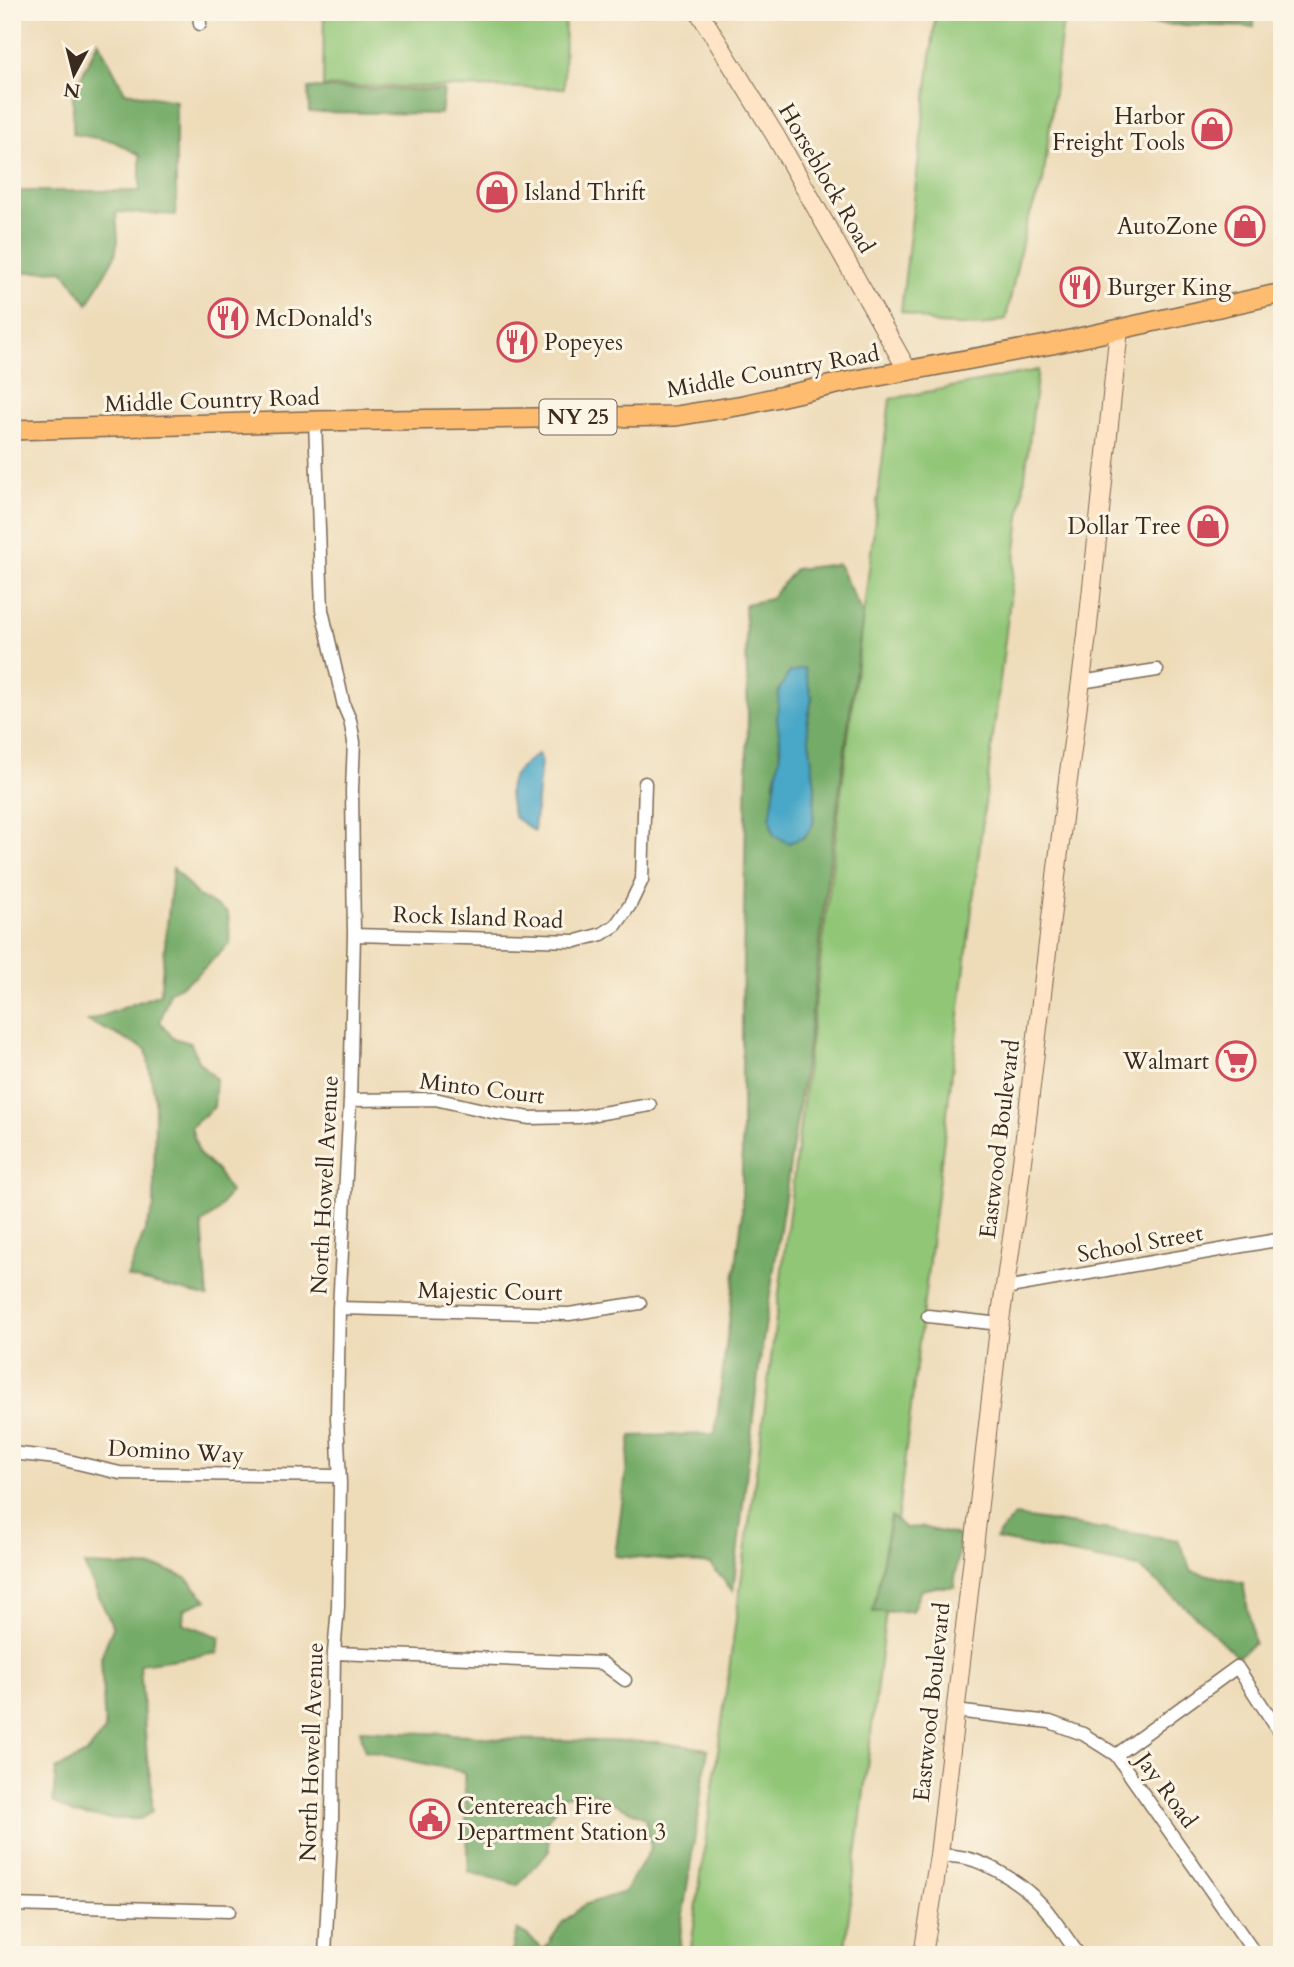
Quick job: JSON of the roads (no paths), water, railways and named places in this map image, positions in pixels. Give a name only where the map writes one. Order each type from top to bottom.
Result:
[{"type":"main road","name":"Middle Country Road","points":[[12,430],[315,421],[676,416],[743,405],[846,382],[1119,329],[1282,293]]},
{"type":"street","name":"Horseblock Road","points":[[699,12],[775,135],[908,371]]},
{"type":"street","name":"Eastwood Boulevard","points":[[923,1955],[939,1855],[1000,1324],[1087,635],[1119,329]]},
{"type":"street","name":"North Howell Avenue","points":[[315,421],[322,610],[354,742],[354,934],[350,1100],[339,1308],[338,1607],[334,1653],[326,1955]]},
{"type":"street","points":[[1081,682],[1157,670]]},
{"type":"street","name":"Rock Island Road","points":[[354,934],[576,941],[602,933],[616,925],[630,905],[642,880],[645,783]]},
{"type":"street","name":"Minto Court","points":[[350,1100],[435,1099],[530,1118],[578,1118],[650,1105]]},
{"type":"street","name":"School Street","points":[[1005,1288],[1282,1239]]},
{"type":"street","name":"Majestic Court","points":[[339,1308],[569,1314],[640,1303]]},
{"type":"street","points":[[928,1316],[1000,1324]]},
{"type":"street","name":"Domino Way","points":[[12,1453],[56,1458],[120,1473],[339,1476]]},
{"type":"street","points":[[334,1653],[602,1663],[625,1680]]},
{"type":"street","points":[[1116,1755],[1237,1667],[1282,1736]]},
{"type":"street","name":"Jay Road","points":[[956,1711],[1050,1722],[1083,1734],[1116,1755],[1256,1955]]},
{"type":"street","points":[[939,1855],[962,1857],[1003,1874],[1045,1908],[1079,1955]]},
{"type":"street","points":[[12,1905],[229,1910]]},
{"type":"water","points":[[804,668],[812,698],[807,723],[815,787],[813,825],[804,837],[789,843],[774,836],[770,819],[781,747],[777,719],[779,690],[789,673]]},
{"type":"water","points":[[538,754],[541,761],[534,831],[514,817],[509,788],[515,774]]},
{"type":"place","name":"Harbor Freight Tools","points":[[1212,129]]},
{"type":"place","name":"Island Thrift","points":[[497,192]]},
{"type":"place","name":"AutoZone","points":[[1245,226]]},
{"type":"place","name":"Burger King","points":[[1080,287]]},
{"type":"place","name":"McDonald's","points":[[228,318]]},
{"type":"place","name":"Popeyes","points":[[517,342]]},
{"type":"place","name":"Dollar Tree","points":[[1208,526]]},
{"type":"place","name":"Walmart","points":[[1236,1061]]},
{"type":"place","name":"Centereach Fire Department Station 3","points":[[430,1819]]}]
